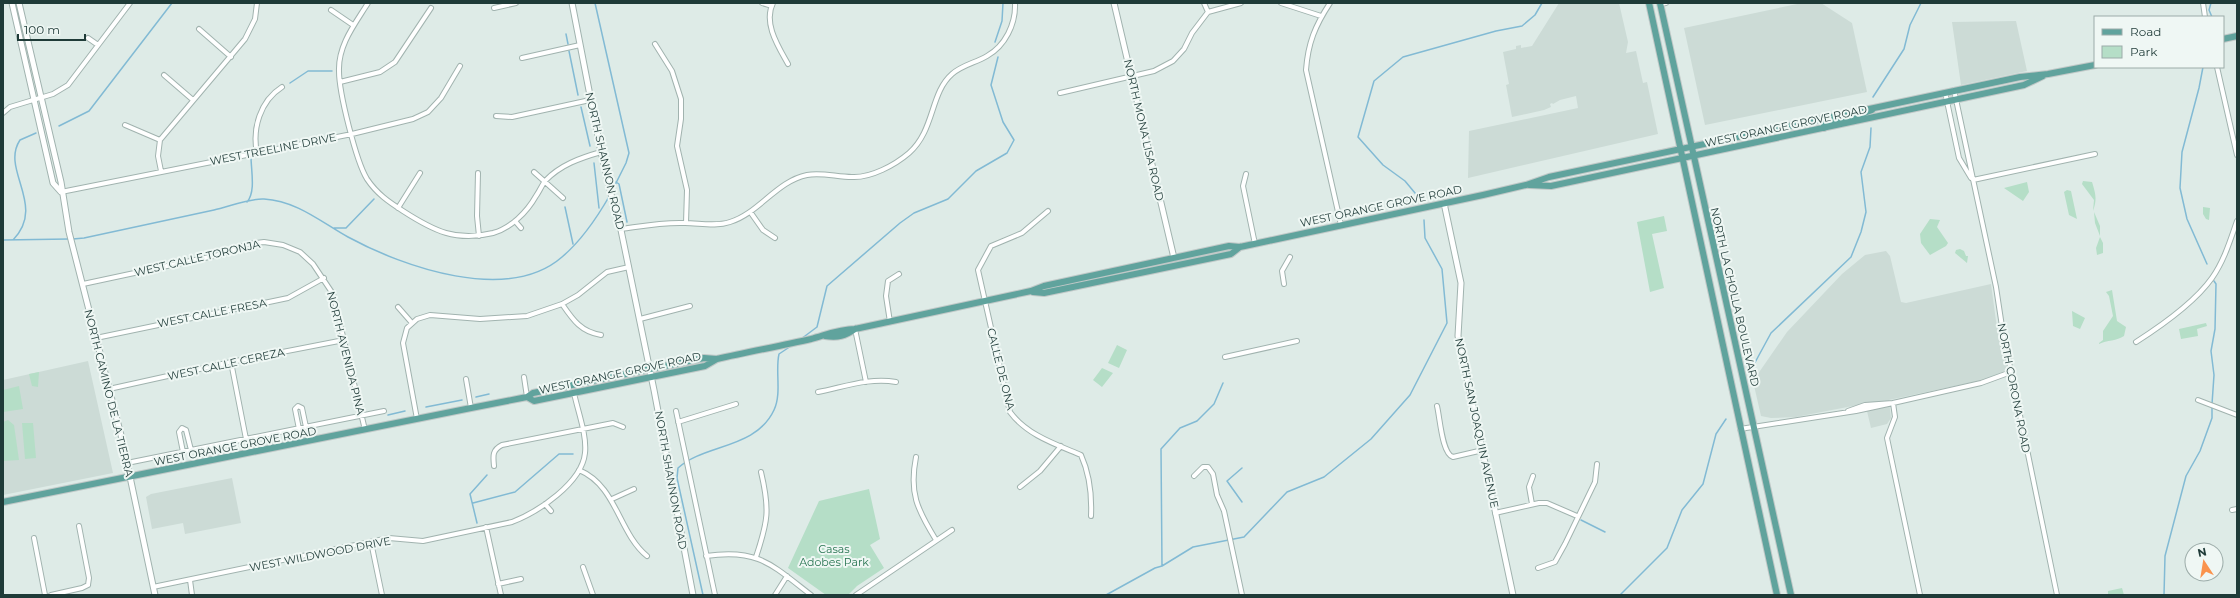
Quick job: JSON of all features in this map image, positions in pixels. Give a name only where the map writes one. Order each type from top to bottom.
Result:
[{"type":"main road","name":"NORTH LA CHOLLA BOULEVARD","points":[[1649,3],[1740,430],[1777,595]]},
{"type":"main road","name":"NORTH LA CHOLLA BOULEVARD","points":[[1662,3],[1723,296],[1791,595]]},
{"type":"main road","points":[[2224,39],[2237,36]]},
{"type":"main road","name":"WEST ORANGE GROVE ROAD","points":[[3,502],[365,430],[528,396],[532,393],[704,358],[717,359],[825,336],[835,338],[846,335],[855,329],[1031,291],[1044,286],[1229,246],[1240,247],[1444,204],[1526,185],[1549,177],[1692,145],[1954,90],[2020,77],[2048,74],[2094,65]]},
{"type":"main road","name":"WEST ORANGE GROVE ROAD","points":[[1526,185],[1551,186],[1683,159],[2024,85],[2048,74]]},
{"type":"main road","points":[[1824,128],[1824,125],[1827,122],[1859,115],[1879,106]]},
{"type":"main road","name":"WEST ORANGE GROVE ROAD","points":[[1031,291],[1044,294],[1130,276],[1231,254],[1240,247]]},
{"type":"main road","name":"WEST ORANGE GROVE ROAD","points":[[528,396],[534,401],[705,366],[717,359]]},
{"type":"street","name":"NORTH CAMINO DE LA TIERRA","points":[[12,3],[61,192],[69,232],[127,463],[155,595]]},
{"type":"street","name":"NORTH CAMINO DE LA TIERRA","points":[[19,3],[53,183],[61,192]]},
{"type":"street","points":[[3,113],[10,107],[53,94],[68,85],[130,3]]},
{"type":"street","points":[[161,171],[158,156],[160,140],[252,28],[257,3]]},
{"type":"street","points":[[368,3],[354,25],[341,55],[339,71],[340,82],[359,161],[366,178],[375,190],[398,208],[427,226],[443,233],[463,237],[479,236],[496,232],[515,221],[535,198],[545,181],[562,167],[582,157],[601,152]]},
{"type":"street","points":[[494,8],[516,3]]},
{"type":"street","name":"NORTH SHANNON ROAD","points":[[572,3],[601,152],[612,198],[615,201],[630,266],[693,595]]},
{"type":"street","points":[[762,3],[772,4],[769,18],[774,38],[788,64]]},
{"type":"street","points":[[622,229],[650,224],[686,223],[709,225],[729,223],[751,213],[779,189],[795,179],[806,175],[818,174],[854,178],[883,170],[900,161],[922,139],[931,119],[941,88],[951,75],[964,65],[986,57],[1002,43],[1012,24],[1015,3]]},
{"type":"street","name":"NORTH MONA LISA ROAD","points":[[1114,3],[1174,258]]},
{"type":"street","points":[[1204,3],[1208,12]]},
{"type":"street","points":[[1060,93],[1131,75],[1154,71],[1173,61],[1184,49],[1192,33],[1208,12],[1241,3]]},
{"type":"street","points":[[1281,3],[1322,16]]},
{"type":"street","points":[[1330,3],[1322,16],[1308,46],[1306,70],[1341,225]]},
{"type":"street","points":[[2203,3],[2205,16]]},
{"type":"street","points":[[340,82],[380,72],[395,62],[432,8]]},
{"type":"street","points":[[331,10],[354,25]]},
{"type":"street","points":[[199,30],[230,56]]},
{"type":"street","points":[[88,38],[98,45]]},
{"type":"street","points":[[655,44],[672,71],[681,99],[681,119],[677,146],[687,190],[686,223]]},
{"type":"street","points":[[522,58],[580,45]]},
{"type":"street","name":"WEST TREELINE DRIVE","points":[[61,192],[352,134],[413,119],[428,112],[441,98],[460,66]]},
{"type":"street","points":[[2217,68],[2237,154]]},
{"type":"street","points":[[164,75],[193,100]]},
{"type":"street","points":[[257,153],[255,140],[256,126],[261,112],[274,92],[282,87]]},
{"type":"street","name":"NORTH CORONA ROAD","points":[[1954,90],[2057,595]]},
{"type":"street","name":"NORTH CORONA ROAD","points":[[1945,92],[1959,158],[1973,180]]},
{"type":"street","points":[[496,116],[512,117],[590,100]]},
{"type":"street","points":[[125,125],[160,140]]},
{"type":"street","points":[[1973,180],[2096,154]]},
{"type":"street","points":[[534,172],[563,198]]},
{"type":"street","points":[[398,208],[420,173]]},
{"type":"street","points":[[478,173],[477,216],[479,236]]},
{"type":"street","points":[[1246,174],[1243,186],[1255,244]]},
{"type":"street","name":"NORTH SAN JOAQUIN AVENUE","points":[[1444,204],[1461,283],[1458,336],[1513,595]]},
{"type":"street","name":"CALLE DE ONA","points":[[1048,211],[1022,233],[990,246],[978,270],[1010,412],[1018,423],[1033,434],[1081,455],[1084,461],[1092,495],[1092,516]]},
{"type":"street","points":[[751,213],[763,230],[775,238]]},
{"type":"street","points":[[515,221],[521,228]]},
{"type":"street","points":[[2136,342],[2161,325],[2211,279],[2227,250],[2237,221]]},
{"type":"street","name":"WEST CALLE TORONJA","points":[[83,284],[223,254],[248,244],[264,242],[283,245],[300,252],[324,278]]},
{"type":"street","points":[[1284,284],[1282,271],[1290,258]]},
{"type":"street","points":[[417,419],[403,344],[405,333],[412,323],[423,316],[430,315],[480,318],[516,318],[540,313],[562,304],[578,295],[603,274],[630,266]]},
{"type":"street","points":[[890,322],[886,296],[888,281],[899,274]]},
{"type":"street","name":"WEST CALLE FRESA","points":[[96,338],[288,298],[324,278]]},
{"type":"street","name":"NORTH AVENIDA PINA","points":[[324,278],[333,294],[365,430]]},
{"type":"street","points":[[562,304],[575,324],[590,333],[601,335]]},
{"type":"street","points":[[640,319],[690,306]]},
{"type":"street","points":[[398,307],[412,323]]},
{"type":"street","points":[[855,329],[866,382]]},
{"type":"street","name":"WEST CALLE CEREZA","points":[[109,389],[230,362],[344,340]]},
{"type":"street","points":[[1225,357],[1297,341]]},
{"type":"street","points":[[230,362],[246,439]]},
{"type":"street","points":[[1740,430],[1893,403],[1981,383],[2011,372]]},
{"type":"street","points":[[524,377],[528,396]]},
{"type":"street","points":[[466,379],[471,408]]},
{"type":"street","points":[[818,392],[866,382],[883,380],[896,382]]},
{"type":"street","name":"WEST WILDWOOD DRIVE","points":[[153,587],[389,538],[423,541],[526,517],[545,504],[572,480],[579,470],[586,452],[574,393]]},
{"type":"street","points":[[2198,400],[2237,415]]},
{"type":"street","points":[[1893,403],[1895,417],[1887,438],[1920,595]]},
{"type":"street","points":[[678,422],[736,404]]},
{"type":"street","name":"WEST ORANGE GROVE ROAD","points":[[299,428],[295,409],[298,406],[302,408],[306,427]]},
{"type":"street","points":[[1438,406],[1446,450],[1450,456],[1454,458],[1483,450]]},
{"type":"street","name":"WEST ORANGE GROVE ROAD","points":[[127,463],[384,411]]},
{"type":"street","name":"NORTH SHANNON ROAD","points":[[676,411],[715,595]]},
{"type":"street","points":[[494,466],[493,455],[502,445],[613,423],[623,427]]},
{"type":"street","name":"WEST ORANGE GROVE ROAD","points":[[183,452],[179,432],[182,428],[186,430],[191,450]]},
{"type":"street","points":[[1020,487],[1040,471],[1061,446]]},
{"type":"street","points":[[916,457],[912,476],[919,514],[936,540]]},
{"type":"street","points":[[1538,568],[1555,562],[1595,482],[1597,464]]},
{"type":"street","points":[[1194,476],[1203,467],[1208,467],[1212,472],[1217,496],[1224,511],[1242,595]]},
{"type":"street","points":[[579,470],[598,480],[612,499],[637,547],[647,556]]},
{"type":"street","points":[[756,557],[768,517],[767,500],[761,472]]},
{"type":"street","points":[[1532,504],[1529,487],[1533,476]]},
{"type":"street","points":[[612,499],[634,489]]},
{"type":"street","points":[[545,504],[551,511]]},
{"type":"street","points":[[1496,513],[1532,504],[1551,504],[1577,516]]},
{"type":"street","points":[[78,526],[89,578],[88,585]]},
{"type":"street","points":[[486,527],[500,595]]},
{"type":"street","points":[[856,595],[952,530]]},
{"type":"street","points":[[34,538],[45,595]]},
{"type":"street","points":[[371,542],[382,595]]},
{"type":"street","points":[[706,556],[735,553],[756,557],[767,562],[787,576],[810,595]]},
{"type":"street","points":[[583,567],[593,595]]},
{"type":"street","points":[[775,595],[787,576]]},
{"type":"street","points":[[498,584],[522,579]]},
{"type":"street","points":[[190,580],[192,595]]},
{"type":"street","points":[[88,585],[92,588]]},
{"type":"street","points":[[51,595],[82,588],[88,585]]},
{"type":"shaded area","points":[[1559,3],[1619,3],[1628,42],[1626,53],[1636,51],[1643,83],[1647,82],[1658,134],[1468,178],[1469,131],[1578,108],[1576,96],[1560,100],[1553,104],[1552,103],[1550,104],[1551,107],[1544,110],[1512,117],[1506,85],[1509,84],[1503,52],[1516,49],[1516,46],[1521,45],[1521,48],[1532,46]]},
{"type":"shaded area","points":[[1802,3],[1821,3],[1852,23],[1867,92],[1705,125],[1684,28]]},
{"type":"shaded area","points":[[2016,21],[2027,71],[1961,85],[1952,22]]},
{"type":"shaded area","points":[[1886,251],[1890,256],[1901,302],[1906,303],[1991,284],[1996,321],[2007,370],[1983,380],[1889,400],[1891,418],[1887,424],[1871,428],[1867,411],[1863,404],[1796,417],[1771,418],[1761,416],[1753,381],[1787,332],[1842,274],[1865,255]]},
{"type":"shaded area","points":[[88,361],[113,473],[3,495],[3,380]]},
{"type":"shaded area","points":[[232,478],[241,523],[185,534],[183,523],[152,529],[146,497],[151,494]]},
{"type":"green space","points":[[2083,181],[2092,182],[2096,197],[2093,211],[2094,200],[2082,184]]},
{"type":"green space","points":[[2027,182],[2029,192],[2023,201],[2004,188]]},
{"type":"green space","points":[[2067,190],[2071,191],[2077,219],[2069,215],[2064,192]]},
{"type":"green space","points":[[2203,207],[2210,208],[2209,220],[2206,219],[2203,214]]},
{"type":"green space","points":[[2094,212],[2100,226],[2100,236],[2095,223]]},
{"type":"green space","points":[[1664,216],[1667,231],[1652,234],[1664,288],[1650,292],[1637,222]]},
{"type":"green space","points":[[1930,219],[1940,220],[1937,227],[1948,243],[1946,246],[1930,255],[1921,243],[1920,234]]},
{"type":"green space","points":[[2100,237],[2103,243],[2103,253],[2097,255],[2096,248]]},
{"type":"green space","points":[[1960,249],[1964,251],[1966,256],[1968,256],[1967,263],[1955,253],[1956,250]]},
{"type":"green space","points":[[2112,290],[2117,321],[2126,327],[2124,336],[2099,344],[2103,340],[2103,331],[2113,316],[2109,296],[2106,292]]},
{"type":"green space","points":[[2072,311],[2085,318],[2080,329],[2073,326]]},
{"type":"green space","points":[[2206,323],[2207,326],[2197,329],[2198,336],[2181,339],[2179,329]]},
{"type":"green space","points":[[1117,345],[1127,350],[1119,368],[1108,363]]},
{"type":"green space","points":[[1102,368],[1113,373],[1102,387],[1093,380]]},
{"type":"green space","points":[[39,372],[38,387],[32,386],[29,374]]},
{"type":"green space","points":[[19,386],[23,409],[3,412],[3,390]]},
{"type":"green space","points":[[8,420],[14,425],[19,460],[3,461],[3,422]]},
{"type":"green space","points":[[22,423],[33,423],[36,458],[25,459]]},
{"type":"green space","name":"Casas Adobes Park","points":[[869,489],[880,539],[870,545],[884,568],[857,586],[848,595],[826,595],[788,568],[819,501]]},
{"type":"green space","points":[[2122,588],[2124,595],[2108,595],[2108,591]]},
{"type":"waterway","points":[[59,126],[89,111],[172,3]]},
{"type":"waterway","points":[[595,3],[629,153],[626,163],[612,191]]},
{"type":"waterway","points":[[995,42],[1002,21],[1003,3]]},
{"type":"waterway","points":[[1420,199],[1405,181],[1383,165],[1358,137],[1374,81],[1403,57],[1496,31],[1522,26],[1535,15],[1542,3]]},
{"type":"waterway","points":[[1873,97],[1904,49],[1910,25],[1921,3]]},
{"type":"waterway","points":[[2211,3],[2209,10],[2212,16]]},
{"type":"waterway","points":[[566,34],[568,44]]},
{"type":"waterway","points":[[569,51],[578,95]]},
{"type":"waterway","points":[[801,339],[817,327],[827,286],[900,223],[914,213],[948,199],[976,171],[1007,153],[1014,140],[1003,122],[991,85],[998,57]]},
{"type":"waterway","points":[[2203,68],[2182,152],[2180,188],[2187,219],[2207,264]]},
{"type":"waterway","points":[[290,83],[308,71],[332,71]]},
{"type":"waterway","points":[[581,107],[590,146]]},
{"type":"waterway","points":[[1752,368],[1771,333],[1851,257],[1861,232],[1866,212],[1861,172],[1870,147],[1871,128]]},
{"type":"waterway","points":[[13,240],[22,227],[26,214],[25,201],[15,163],[15,151],[20,140],[36,133]]},
{"type":"waterway","points":[[247,202],[250,198],[252,187],[251,157]]},
{"type":"waterway","points":[[594,163],[599,208]]},
{"type":"waterway","points":[[616,182],[619,184],[627,222]]},
{"type":"waterway","points":[[73,239],[84,238],[214,210],[252,200],[264,199],[298,208],[348,237],[371,248],[426,269],[455,276],[485,279],[514,278],[540,271],[569,251],[589,228],[610,195]]},
{"type":"waterway","points":[[334,228],[346,228],[374,199]]},
{"type":"waterway","points":[[565,207],[573,244]]},
{"type":"waterway","points":[[1106,595],[1155,568],[1162,566],[1193,547],[1244,537],[1287,492],[1324,477],[1371,439],[1410,395],[1447,323],[1442,269],[1425,238],[1424,220]]},
{"type":"waterway","points":[[3,240],[69,239]]},
{"type":"waterway","points":[[2212,404],[2214,375],[2211,351],[2215,329],[2216,284],[2214,281]]},
{"type":"waterway","points":[[703,595],[677,478],[678,468],[701,454],[743,439],[766,423],[774,410],[778,396],[779,354],[791,346]]},
{"type":"waterway","points":[[1162,566],[1161,449],[1180,428],[1197,421],[1214,404],[1223,383]]},
{"type":"waterway","points":[[476,397],[489,394]]},
{"type":"waterway","points":[[426,407],[462,400]]},
{"type":"waterway","points":[[2164,595],[2165,556],[2186,476],[2200,451],[2212,418],[2212,407]]},
{"type":"waterway","points":[[388,415],[405,411]]},
{"type":"waterway","points":[[1620,595],[1667,548],[1682,510],[1703,484],[1716,434],[1726,419]]},
{"type":"waterway","points":[[473,503],[515,492],[559,454],[573,454]]},
{"type":"waterway","points":[[1242,468],[1227,481],[1242,502]]},
{"type":"waterway","points":[[477,523],[470,494],[487,475]]},
{"type":"waterway","points":[[1581,520],[1605,532]]}]
